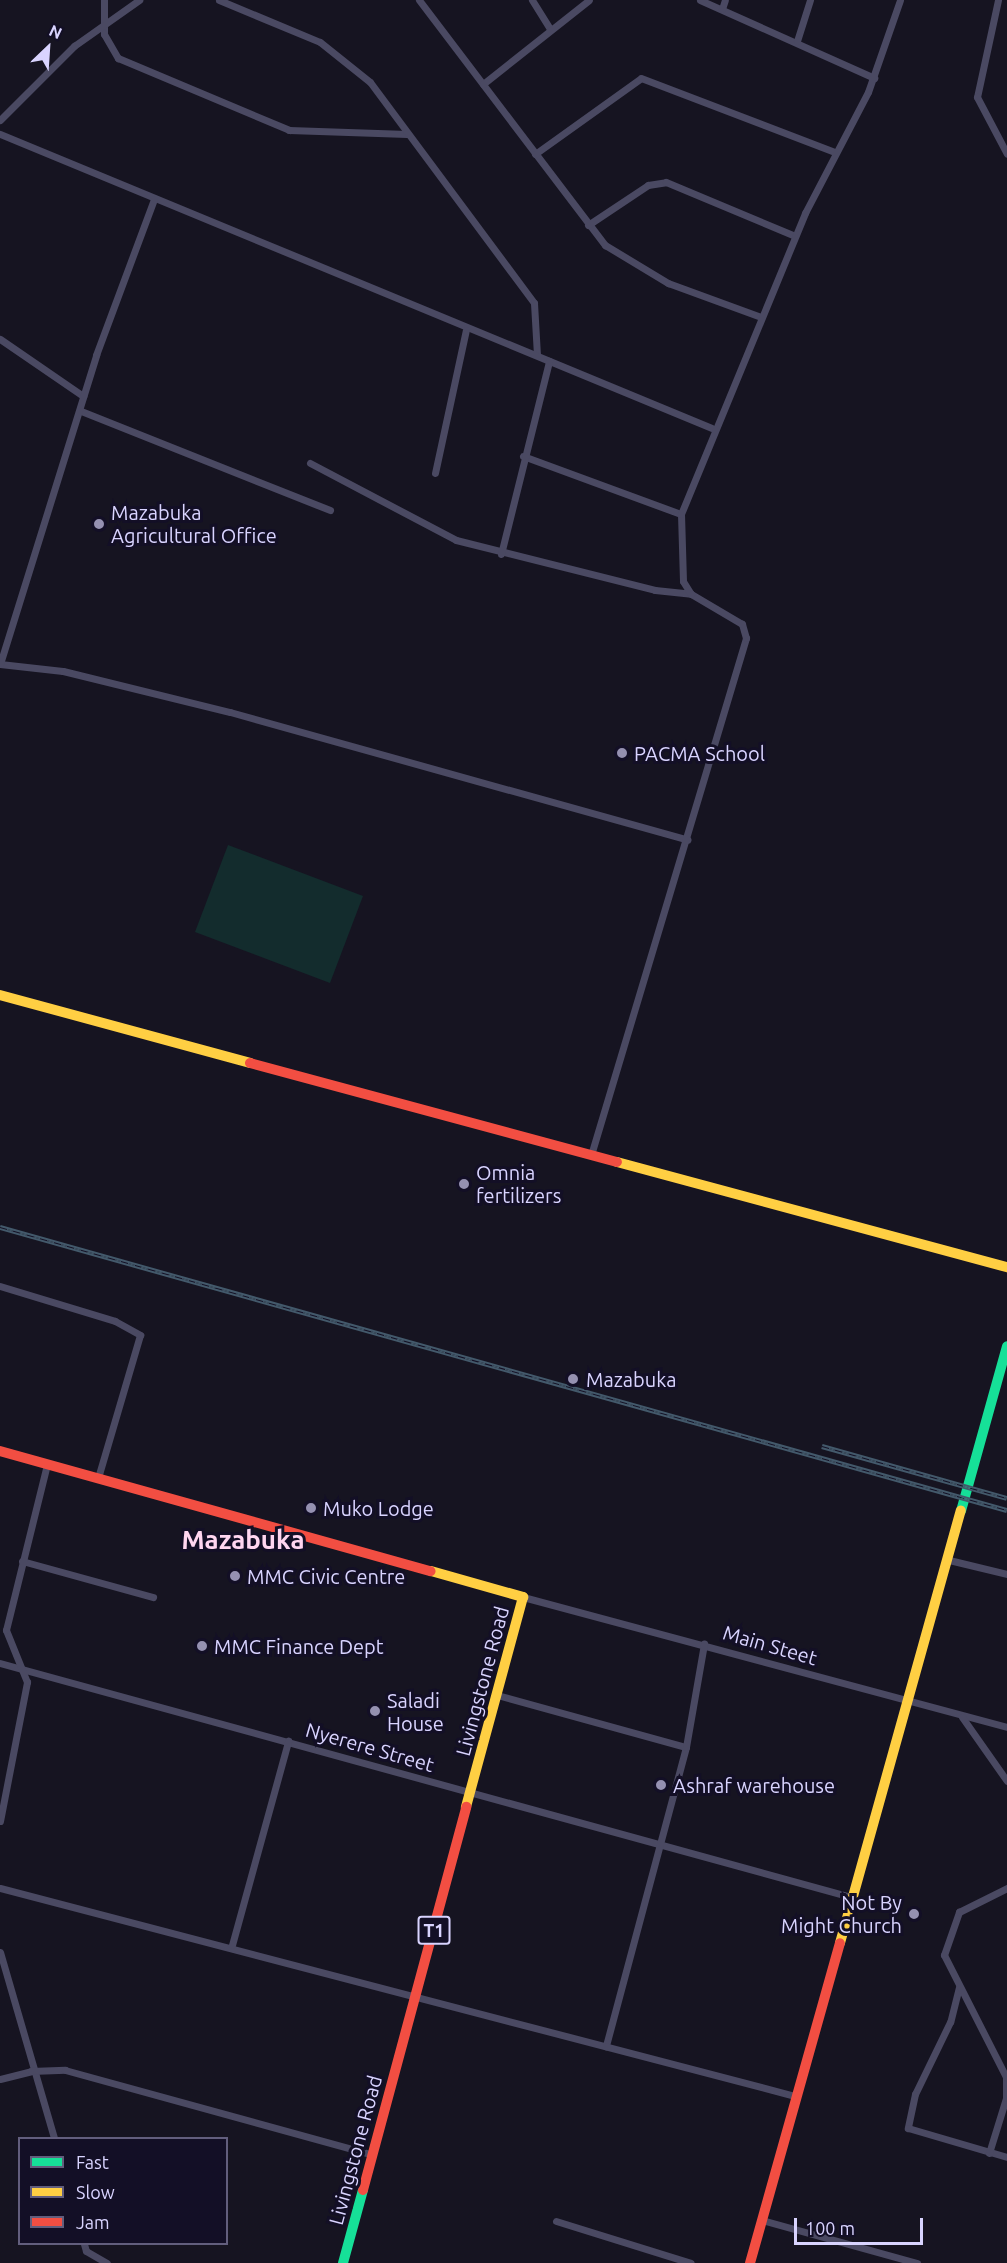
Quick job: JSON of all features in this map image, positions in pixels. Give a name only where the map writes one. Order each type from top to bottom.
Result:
[{"type":"main road","points":[[0,995],[1007,1267]]},
{"type":"main road","points":[[750,2263],[851,1898],[949,1560],[1007,1346]]},
{"type":"main road","name":"Livingstone Road","points":[[0,1451],[523,1597],[343,2263]]},
{"type":"street","points":[[104,0],[103,23],[107,44],[118,58],[289,130],[406,134]]},
{"type":"street","points":[[0,120],[103,23],[139,0]]},
{"type":"street","points":[[219,0],[337,52],[370,82],[406,134],[534,303],[537,355]]},
{"type":"street","points":[[419,0],[588,225],[636,267],[761,317]]},
{"type":"street","points":[[531,0],[550,29]]},
{"type":"street","points":[[483,84],[589,0]]},
{"type":"street","points":[[700,0],[797,41],[874,78]]},
{"type":"street","points":[[722,9],[725,0]]},
{"type":"street","points":[[797,41],[810,0]]},
{"type":"street","points":[[691,594],[680,573],[681,514],[712,428],[795,236],[874,78],[900,0]]},
{"type":"street","points":[[998,0],[977,98],[1007,154]]},
{"type":"street","points":[[535,154],[641,78],[835,152]]},
{"type":"street","points":[[0,134],[466,330],[537,355],[712,428]]},
{"type":"street","points":[[588,225],[648,185],[666,182],[795,236]]},
{"type":"street","points":[[154,199],[83,396],[81,411],[0,664],[63,671],[230,712],[687,840]]},
{"type":"street","points":[[435,473],[466,330]]},
{"type":"street","points":[[0,339],[83,396]]},
{"type":"street","points":[[501,554],[523,456],[549,361]]},
{"type":"street","points":[[81,411],[330,510]]},
{"type":"street","points":[[523,456],[681,514]]},
{"type":"street","points":[[310,463],[413,521],[501,554],[691,594],[737,619],[746,638],[591,1155]]},
{"type":"street","points":[[0,1286],[115,1322],[140,1335],[98,1478]]},
{"type":"street","points":[[0,1821],[26,1701],[27,1682],[18,1668],[6,1630],[47,1464]]},
{"type":"street","points":[[949,1560],[1007,1574]]},
{"type":"street","points":[[22,1561],[153,1597]]},
{"type":"street","name":"Main Steet","points":[[523,1597],[704,1644],[962,1717],[1007,1727]]},
{"type":"street","points":[[606,2046],[658,1844],[686,1747],[704,1644]]},
{"type":"street","name":"Nyerere Street","points":[[0,1663],[851,1898]]},
{"type":"street","points":[[497,1695],[686,1747]]},
{"type":"street","points":[[962,1717],[1007,1781]]},
{"type":"street","points":[[232,1945],[288,1741]]},
{"type":"street","points":[[0,1888],[232,1945],[795,2097]]},
{"type":"street","points":[[989,2153],[1006,2098],[1006,2077],[958,1987],[944,1955],[954,1919],[1007,1888]]},
{"type":"street","points":[[0,1952],[31,2071],[53,2137]]},
{"type":"street","points":[[958,1987],[950,2022],[924,2066],[907,2124],[989,2153],[1007,2157]]},
{"type":"street","points":[[0,2079],[31,2071],[65,2070],[371,2154]]},
{"type":"street","points":[[762,2220],[900,2261],[917,2263]]},
{"type":"street","points":[[556,2222],[691,2263]]},
{"type":"street","points":[[84,2245],[86,2251],[107,2263]]},
{"type":"green space","points":[[228,845],[363,896],[330,983],[195,932]]},
{"type":"railway","points":[[0,1227],[1007,1510]]},
{"type":"railway","points":[[822,1446],[1007,1498]]},
{"type":"traffic: fast","points":[[961,1511],[1007,1346]]},
{"type":"traffic: fast","points":[[343,2263],[363,2190]]},
{"type":"traffic: slow","points":[[0,995],[250,1063]]},
{"type":"traffic: slow","points":[[617,1162],[1007,1267]]},
{"type":"traffic: slow","points":[[840,1943],[961,1511]]},
{"type":"traffic: slow","points":[[431,1571],[523,1597],[466,1807]]},
{"type":"traffic: jam","points":[[250,1063],[617,1162]]},
{"type":"traffic: jam","points":[[0,1451],[431,1571]]},
{"type":"traffic: jam","points":[[363,2190],[466,1807]]},
{"type":"traffic: jam","points":[[750,2263],[840,1943]]},
{"type":"place","name":"Mazabuka Agricultural Office","points":[[99,524]]},
{"type":"place","name":"PACMA School","points":[[622,753]]},
{"type":"place","name":"Omnia fertilizers","points":[[464,1184]]},
{"type":"place","name":"Mazabuka","points":[[573,1379]]},
{"type":"place","name":"Muko Lodge","points":[[311,1508]]},
{"type":"place","name":"MMC Civic Centre","points":[[235,1576]]},
{"type":"place","name":"MMC Finance Dept","points":[[202,1646]]},
{"type":"place","name":"Saladi House","points":[[375,1711]]},
{"type":"place","name":"Ashraf warehouse","points":[[661,1785]]},
{"type":"place","name":"Not By Might Church","points":[[914,1914]]},
{"type":"district","name":"Mazabuka","points":[[243,1540]]}]
